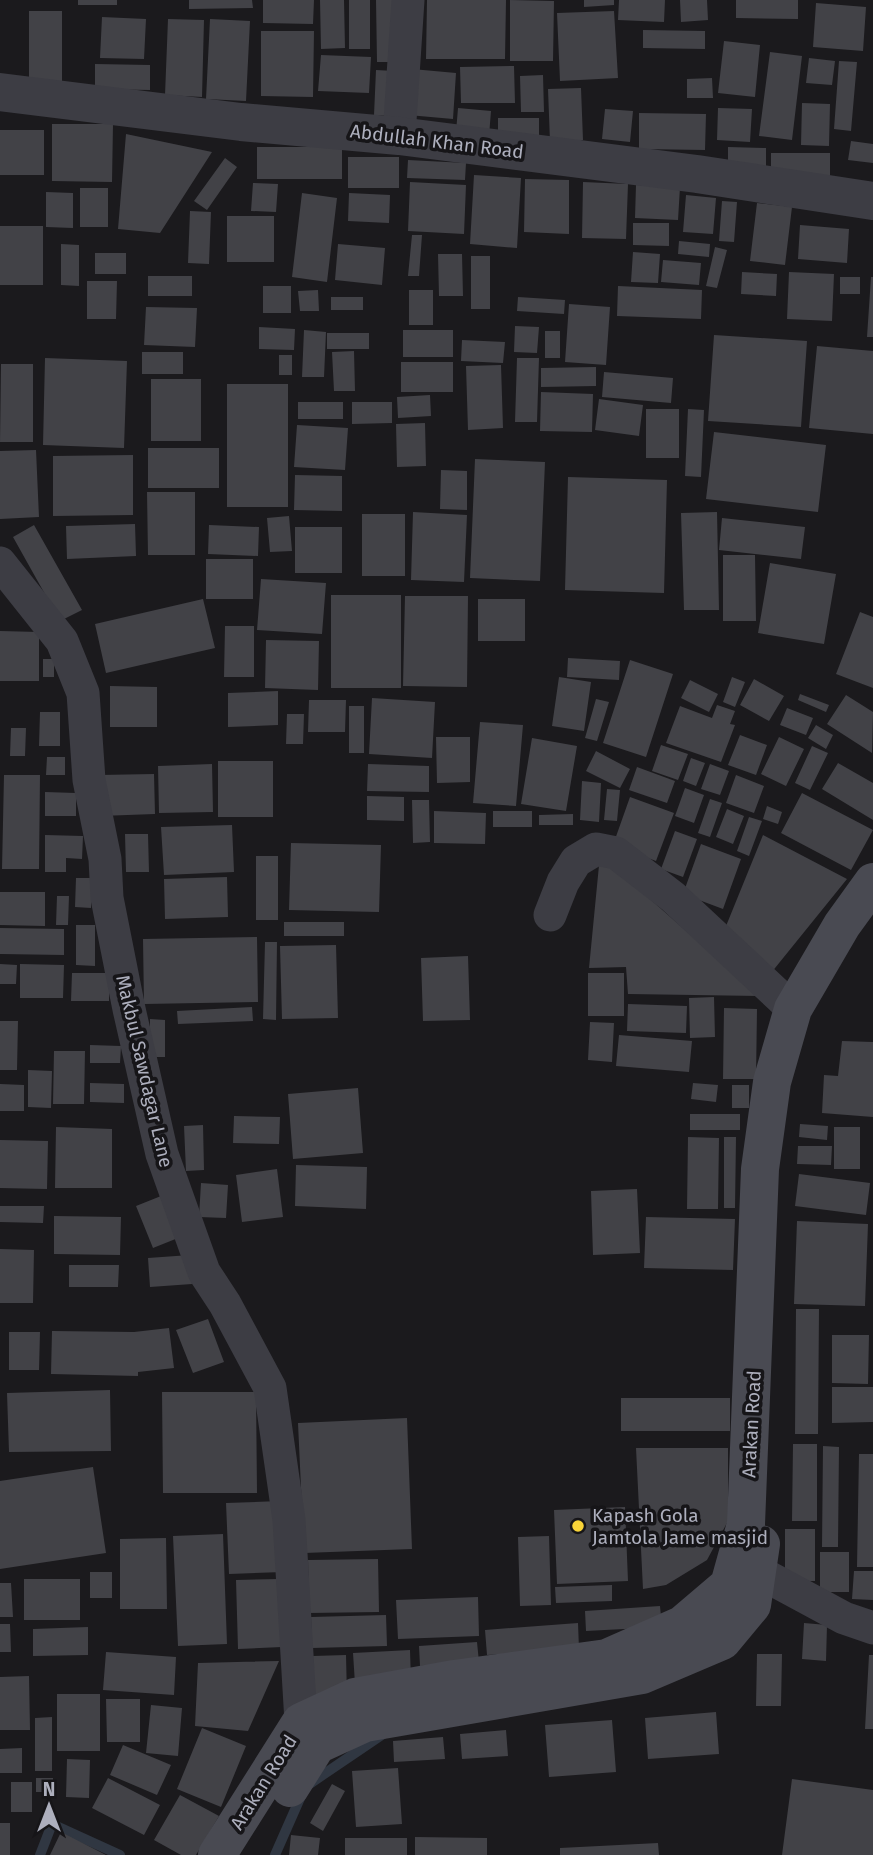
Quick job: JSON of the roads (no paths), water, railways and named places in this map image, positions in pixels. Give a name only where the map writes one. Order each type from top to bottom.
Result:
[{"type":"main road","name":"Arakan Road","points":[[217,1855],[309,1733],[355,1697],[454,1679],[607,1658],[682,1625],[729,1584],[746,1524],[760,1169],[772,1082],[793,1009],[842,925],[873,882]]},
{"type":"main road","name":"Arakan Road","points":[[309,1733],[642,1675],[722,1641],[752,1605],[763,1529],[778,1137],[787,1076],[811,1020],[873,918]]},
{"type":"main road","name":"Arakan Road","points":[[246,1855],[309,1733]]},
{"type":"street","points":[[399,135],[408,0]]},
{"type":"street","name":"Abdullah Khan Road","points":[[0,92],[241,121],[399,135],[873,201]]},
{"type":"street","name":"Makbul Sawdagar Lane","points":[[0,563],[62,641],[83,693],[89,780],[105,859],[107,898],[162,1154],[204,1272],[225,1304],[270,1388],[289,1520],[309,1733]]},
{"type":"street","points":[[550,915],[563,882],[576,861],[596,849],[616,853],[673,897],[793,1009]]},
{"type":"street","points":[[757,1570],[844,1618],[873,1628]]},
{"type":"waterway","points":[[275,1855],[305,1787],[383,1734]]},
{"type":"waterway","points":[[40,1855],[52,1824],[120,1855]]},
{"type":"place","name":"Kapash Gola Jamtola Jame masjid","points":[[578,1526]]}]
